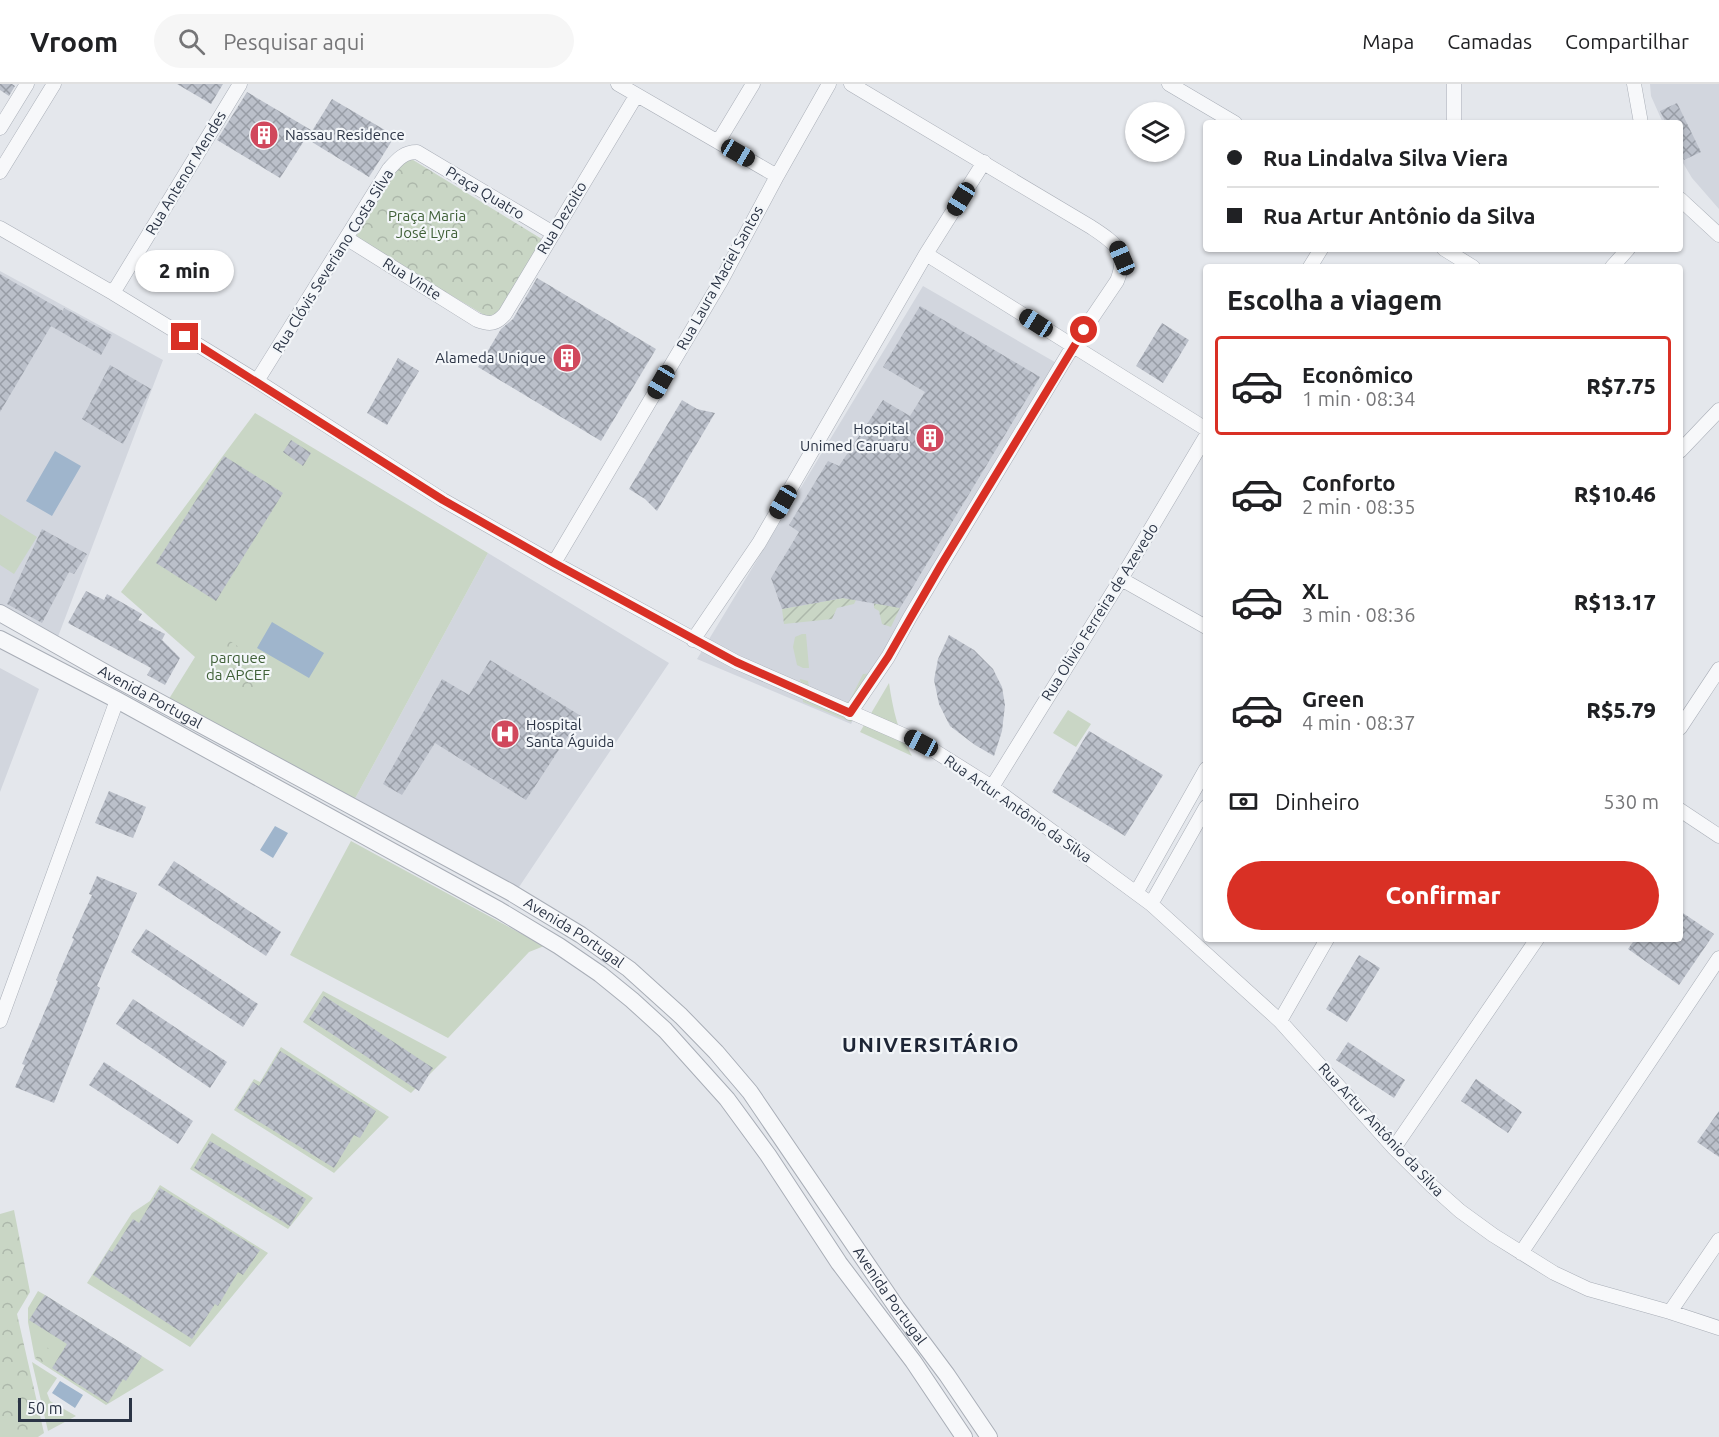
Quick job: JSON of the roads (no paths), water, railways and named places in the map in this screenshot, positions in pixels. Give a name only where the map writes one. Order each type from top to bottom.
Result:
[{"type":"street","points":[[0,128],[4,112],[27,84]]},
{"type":"street","points":[[0,172],[54,84]]},
{"type":"street","name":"Rua Antenor Mendes","points":[[113,294],[240,84]]},
{"type":"street","points":[[618,84],[777,176]]},
{"type":"street","points":[[718,141],[753,84]]},
{"type":"street","name":"Rua Laura Maciel Santos","points":[[554,563],[721,281],[829,84]]},
{"type":"street","points":[[850,713],[888,657],[915,608],[1073,346],[1118,281],[1122,258],[1117,246],[1091,227],[851,84]]},
{"type":"street","points":[[1169,84],[1230,120]]},
{"type":"street","points":[[1454,84],[1454,120]]},
{"type":"street","points":[[1635,84],[1641,120]]},
{"type":"street","name":"Rua Dezoito","points":[[477,320],[492,324],[499,321],[505,314],[636,96]]},
{"type":"street","points":[[4,112],[28,127]]},
{"type":"street","name":"Rua Clóvis Severiano Costa Silva","points":[[257,381],[394,164],[408,152],[417,152]]},
{"type":"street","name":"Praça Quatro","points":[[417,152],[553,233]]},
{"type":"street","points":[[693,640],[759,543],[926,254],[984,162]]},
{"type":"street","points":[[1683,202],[1719,235]]},
{"type":"street","name":"Rua Artur Antônio da Silva","points":[[0,228],[257,381],[443,500],[554,563],[736,662],[925,745],[992,787],[1151,904],[1280,1021],[1394,1148],[1460,1211],[1521,1253],[1554,1273],[1588,1289],[1719,1328]]},
{"type":"street","name":"Rua Vinte","points":[[346,238],[477,320]]},
{"type":"street","points":[[1451,252],[1469,264]]},
{"type":"street","points":[[1615,264],[1625,252]]},
{"type":"street","points":[[926,254],[1203,427]]},
{"type":"street","points":[[1683,448],[1719,410]]},
{"type":"street","name":"Rua Olivio Ferreira de Azevedo","points":[[992,787],[1121,579],[1203,441]]},
{"type":"street","points":[[1121,579],[1203,625]]},
{"type":"street","name":"Avenida Portugal","points":[[0,613],[510,892],[581,935],[629,969],[658,994],[716,1052],[750,1092],[897,1308],[947,1375],[989,1437]]},
{"type":"street","name":"Avenida Portugal","points":[[0,639],[117,700],[509,916],[600,974],[665,1030],[727,1099],[768,1155],[839,1263],[913,1361],[964,1437]]},
{"type":"street","points":[[1683,723],[1719,669]]},
{"type":"street","points":[[0,1021],[117,700]]},
{"type":"street","points":[[1136,893],[1203,774]]},
{"type":"street","points":[[1151,904],[1203,812]]},
{"type":"street","points":[[1683,812],[1719,836]]},
{"type":"street","points":[[1280,1021],[1325,942]]},
{"type":"street","points":[[1394,1148],[1535,942]]},
{"type":"street","points":[[1521,1253],[1719,957]]},
{"type":"street","points":[[642,1010],[658,994]]},
{"type":"street","points":[[1670,1312],[1719,1240]]},
{"type":"water","points":[[55,451],[81,466],[52,516],[26,501]]},
{"type":"water","points":[[272,622],[324,653],[309,678],[257,648]]},
{"type":"water","points":[[275,826],[288,833],[273,858],[260,850]]},
{"type":"water","points":[[60,1381],[83,1395],[75,1408],[52,1393]]},
{"type":"place","name":"Nassau Residence","points":[[264,135]]},
{"type":"place","name":"Alameda Unique","points":[[567,358]]},
{"type":"place","name":"Hospital Unimed Caruaru","points":[[930,438]]},
{"type":"place","name":"Hospital Santa Águida","points":[[505,734]]},
{"type":"district","name":"UNIVERSITÁRIO","points":[[931,1045]]},
{"type":"park label","name":"Praça Maria José Lyra","points":[[427,224]]},
{"type":"park label","name":"parquee da APCEF","points":[[238,666]]}]
